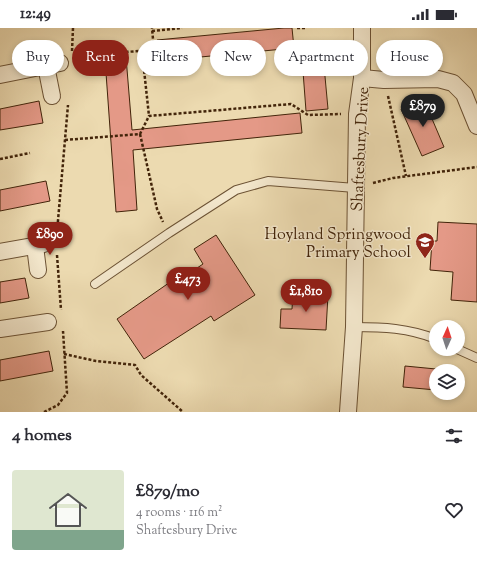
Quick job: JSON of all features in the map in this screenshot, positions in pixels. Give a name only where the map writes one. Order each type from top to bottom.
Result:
[{"type":"street","name":"Shaftesbury Drive","points":[[348,412],[354,327],[355,188],[357,114],[362,78],[362,28]]},
{"type":"street","points":[[0,75],[12,73]]},
{"type":"street","points":[[52,96],[56,76]]},
{"type":"street","name":"Shaftesbury Drive","points":[[362,78],[384,80],[438,79],[453,83],[464,94],[477,126]]},
{"type":"street","points":[[0,252],[45,246],[38,270]]},
{"type":"street","points":[[0,329],[55,324]]},
{"type":"lane","points":[[95,284],[169,233],[236,190],[268,181],[355,188]]},
{"type":"lane","points":[[354,327],[394,328],[420,332],[429,336]]},
{"type":"lane","points":[[465,353],[477,358]]},
{"type":"path","points":[[72,40],[73,28]]},
{"type":"path","points":[[153,40],[152,29],[182,28]]},
{"type":"path","points":[[297,28],[306,28]]},
{"type":"path","points":[[64,61],[82,55],[137,51]]},
{"type":"path","points":[[145,76],[149,116],[140,134],[157,209],[169,233]]},
{"type":"path","points":[[384,80],[406,176]]},
{"type":"path","points":[[57,234],[68,98]]},
{"type":"path","points":[[149,116],[291,104],[308,115],[357,114]]},
{"type":"path","points":[[65,140],[140,134]]},
{"type":"path","points":[[0,159],[30,153]]},
{"type":"path","points":[[355,188],[393,178],[477,167]]},
{"type":"path","points":[[45,246],[61,312]]},
{"type":"path","points":[[44,412],[58,406],[67,393],[64,354],[55,324]]},
{"type":"path","points":[[64,354],[96,361],[135,364],[141,375],[183,412]]},
{"type":"building","points":[[292,28],[293,40],[274,40],[274,50],[266,51],[266,40],[210,40],[210,56],[202,57],[202,40],[157,40]]},
{"type":"building","points":[[106,76],[128,76],[132,130],[300,113],[302,133],[133,150],[137,210],[116,212]]},
{"type":"building","points":[[303,76],[325,76],[328,109],[306,111]]},
{"type":"building","points":[[424,100],[444,147],[422,156],[401,109]]},
{"type":"building","points":[[39,101],[43,123],[0,130],[0,109]]},
{"type":"building","points":[[46,181],[50,201],[0,211],[0,190]]},
{"type":"building","points":[[438,222],[477,224],[477,302],[451,300],[453,272],[430,270],[432,241],[437,241]]},
{"type":"building","points":[[216,235],[255,295],[214,321],[211,316],[144,359],[117,319],[176,278],[178,281],[203,264],[194,249]]},
{"type":"building","points":[[25,278],[29,298],[0,303],[0,282]]},
{"type":"building","points":[[293,294],[328,295],[326,330],[280,328],[281,309],[292,309]]},
{"type":"building","points":[[49,351],[53,371],[0,381],[0,360]]},
{"type":"building","points":[[405,366],[429,368],[429,389],[403,387]]},
{"type":"place","name":"Hoyland Springwood Primary School","points":[[425,259]]}]
